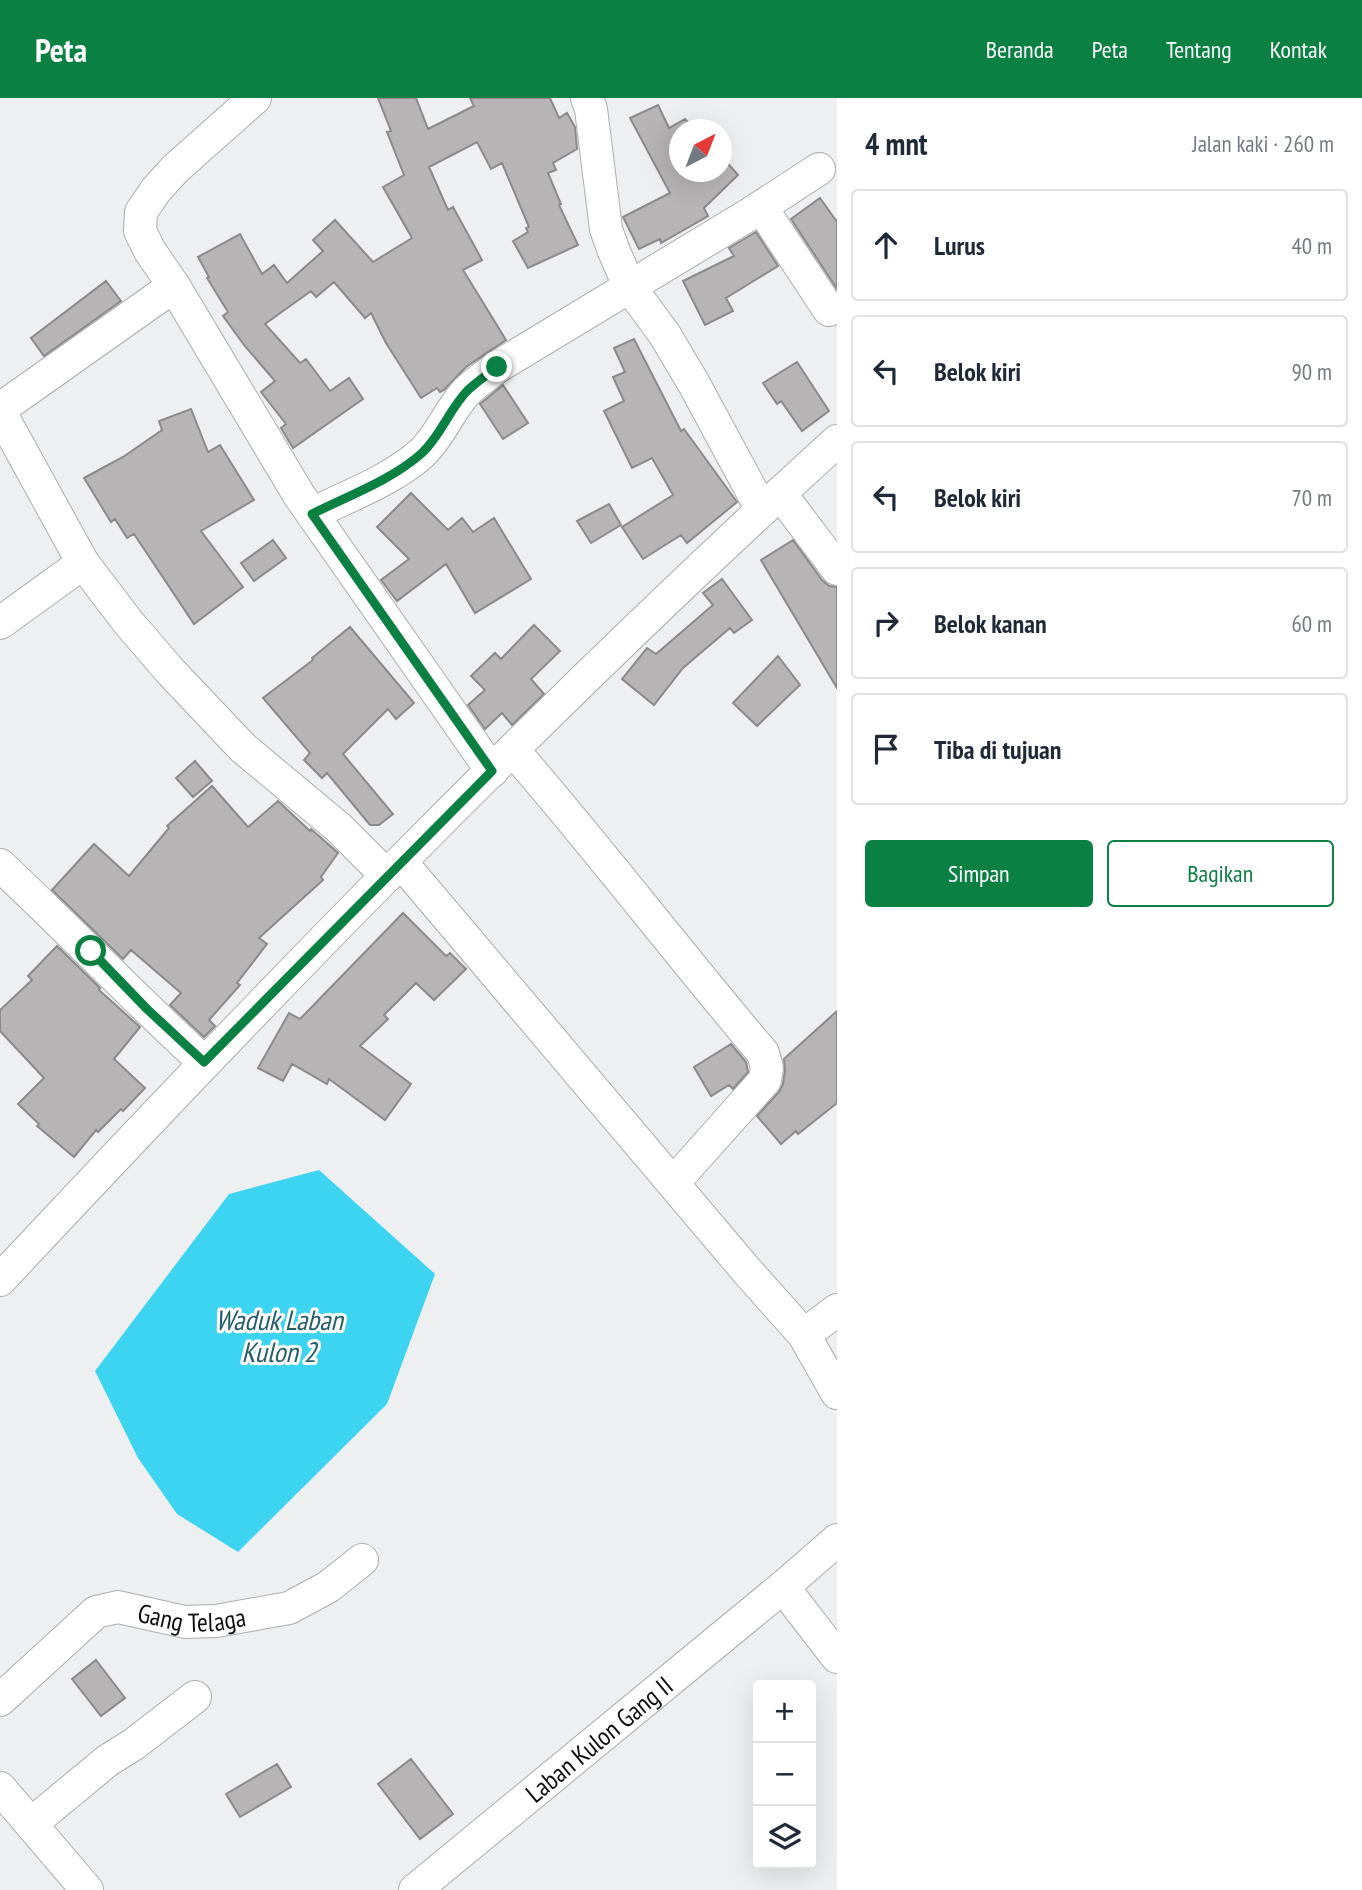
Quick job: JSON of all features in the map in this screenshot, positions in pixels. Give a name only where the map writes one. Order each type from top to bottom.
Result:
[{"type":"street","points":[[255,98],[156,190],[141,212],[140,231],[312,514],[503,760],[583,830],[699,979],[763,1054],[767,1068],[765,1080],[674,1182]]},
{"type":"street","points":[[587,98],[595,136],[606,229],[629,286],[665,335],[688,375],[771,501],[837,569]]},
{"type":"street","points":[[312,514],[397,471],[421,453],[440,432],[468,391],[522,351],[819,169]]},
{"type":"street","points":[[761,207],[829,310]]},
{"type":"street","points":[[174,286],[0,410],[83,563],[162,662],[243,748],[339,828],[394,869],[674,1182],[804,1335],[837,1393]]},
{"type":"street","points":[[0,1280],[204,1062],[394,869],[771,501],[837,441]]},
{"type":"street","points":[[0,623],[83,563]]},
{"type":"street","points":[[0,865],[204,1062]]},
{"type":"street","points":[[804,1335],[837,1310]]},
{"type":"street","name":"Laban Kulon Gang II","points":[[415,1890],[837,1540]]},
{"type":"street","name":"Gang Telaga","points":[[0,1700],[96,1612],[118,1607],[185,1622],[205,1622],[289,1608],[328,1587],[362,1560]]},
{"type":"street","points":[[783,1587],[837,1657]]},
{"type":"street","points":[[31,1824],[107,1761],[134,1744],[195,1697]]},
{"type":"street","points":[[0,1788],[87,1890]]},
{"type":"water","name":"Waduk Laban Kulon 2","points":[[319,1170],[435,1274],[387,1404],[238,1552],[177,1514],[138,1458],[95,1371],[229,1194]]},
{"type":"building","points":[[378,98],[416,98],[428,129],[474,106],[470,98],[550,98],[559,118],[567,113],[575,127],[577,149],[553,163],[556,170],[548,173],[561,204],[559,205],[578,245],[528,268],[513,241],[528,232],[526,228],[529,227],[502,163],[491,169],[477,142],[429,167],[448,210],[453,207],[482,260],[463,270],[506,340],[466,367],[444,390],[440,392],[437,388],[421,398],[386,343],[371,313],[365,318],[334,282],[316,297],[311,291],[265,324],[300,363],[306,359],[330,391],[349,378],[363,399],[293,448],[281,428],[286,424],[261,392],[275,381],[223,316],[228,312],[207,278],[209,277],[198,257],[240,234],[262,274],[274,265],[287,283],[323,251],[313,240],[335,220],[373,262],[412,238],[383,187],[404,175],[387,132],[391,131]]},
{"type":"building","points":[[658,105],[669,128],[669,182],[731,182],[704,208],[708,216],[661,243],[660,239],[639,249],[623,217],[670,193],[630,118]]},
{"type":"building","points":[[732,168],[738,175],[732,181]]},
{"type":"building","points":[[820,198],[837,222],[837,289],[791,219]]},
{"type":"building","points":[[756,232],[778,266],[726,298],[733,311],[705,325],[683,281],[734,256],[729,248]]},
{"type":"building","points":[[106,281],[121,301],[44,356],[31,338]]},
{"type":"building","points":[[634,339],[681,431],[684,429],[737,502],[687,543],[681,535],[643,559],[622,527],[673,495],[652,458],[632,468],[604,411],[624,401],[613,377],[625,372],[614,348]]},
{"type":"building","points":[[797,362],[829,411],[802,431],[781,401],[777,404],[763,383]]},
{"type":"building","points":[[503,385],[528,423],[503,439],[480,404]]},
{"type":"building","points":[[191,409],[208,452],[220,445],[254,500],[201,531],[243,587],[194,624],[134,534],[127,538],[115,519],[111,522],[84,478],[123,457],[162,430],[159,421]]},
{"type":"building","points":[[411,493],[448,530],[462,518],[473,532],[494,518],[531,579],[475,613],[446,564],[397,601],[381,580],[409,559],[377,527]]},
{"type":"building","points":[[609,504],[621,525],[591,543],[577,521]]},
{"type":"building","points":[[273,540],[286,558],[254,581],[241,563]]},
{"type":"building","points":[[793,540],[822,580],[829,586],[837,587],[837,688],[761,560]]},
{"type":"building","points":[[722,579],[752,620],[734,633],[730,628],[683,668],[654,705],[622,679],[647,648],[656,654],[713,605],[703,593]]},
{"type":"building","points":[[534,625],[560,651],[531,679],[544,694],[512,725],[502,713],[485,729],[468,705],[485,690],[471,676],[495,653],[501,659]]},
{"type":"building","points":[[350,627],[414,703],[396,719],[388,709],[343,754],[393,814],[379,825],[370,825],[327,773],[322,778],[304,760],[310,753],[263,698],[313,660],[312,658]]},
{"type":"building","points":[[778,656],[800,685],[757,726],[733,703]]},
{"type":"building","points":[[195,761],[212,781],[193,797],[176,778]]},
{"type":"building","points":[[212,786],[248,827],[278,801],[338,853],[321,877],[323,880],[259,938],[267,944],[237,983],[240,985],[209,1020],[215,1026],[204,1037],[170,1005],[181,993],[131,950],[123,959],[52,890],[94,844],[129,876],[169,828],[167,826]]},
{"type":"building","points":[[403,913],[446,956],[450,953],[466,969],[434,1000],[416,983],[384,1015],[388,1019],[360,1046],[411,1084],[385,1120],[329,1079],[327,1084],[292,1064],[283,1081],[258,1068],[289,1013],[300,1019]]},
{"type":"building","points":[[57,946],[100,988],[99,990],[140,1027],[114,1059],[145,1088],[123,1111],[121,1109],[98,1132],[96,1130],[74,1157],[37,1126],[39,1124],[18,1104],[44,1078],[0,1031],[0,1010],[32,980],[28,976]]},
{"type":"building","points":[[837,1011],[837,1103],[781,1144],[757,1116],[783,1084],[784,1059]]},
{"type":"building","points":[[731,1044],[746,1062],[748,1072],[733,1089],[729,1085],[711,1096],[694,1067]]},
{"type":"building","points":[[96,1660],[125,1698],[101,1716],[72,1679]]},
{"type":"building","points":[[411,1759],[453,1814],[420,1839],[378,1784]]},
{"type":"building","points":[[277,1764],[291,1787],[240,1817],[226,1794]]},
{"type":"route","points":[[91,951],[147,1009],[204,1062],[492,771],[312,514],[397,471],[421,453],[440,432],[468,391],[497,367]]}]
